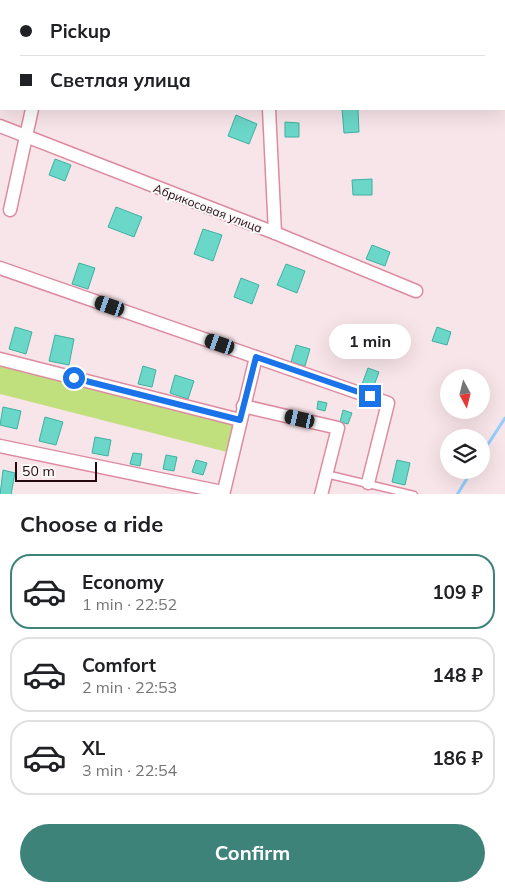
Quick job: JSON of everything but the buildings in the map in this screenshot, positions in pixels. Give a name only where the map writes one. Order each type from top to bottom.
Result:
[{"type":"street","points":[[10,210],[32,110]]},
{"type":"street","points":[[269,110],[275,234]]},
{"type":"street","name":"Абрикосовая улица","points":[[0,126],[416,291]]},
{"type":"street","points":[[0,268],[388,403],[368,483]]},
{"type":"street","points":[[0,446],[222,493],[256,357]]},
{"type":"street","points":[[0,359],[240,420]]},
{"type":"street","points":[[244,406],[338,428],[321,494]]},
{"type":"lane","points":[[326,474],[414,494]]},
{"type":"green space","points":[[0,364],[231,423],[233,428],[227,452],[0,394]]},
{"type":"waterway","points":[[490,441],[505,418]]},
{"type":"waterway","points":[[458,494],[467,479]]},
{"type":"route","points":[[74,378],[240,420],[256,357],[370,396]]}]
